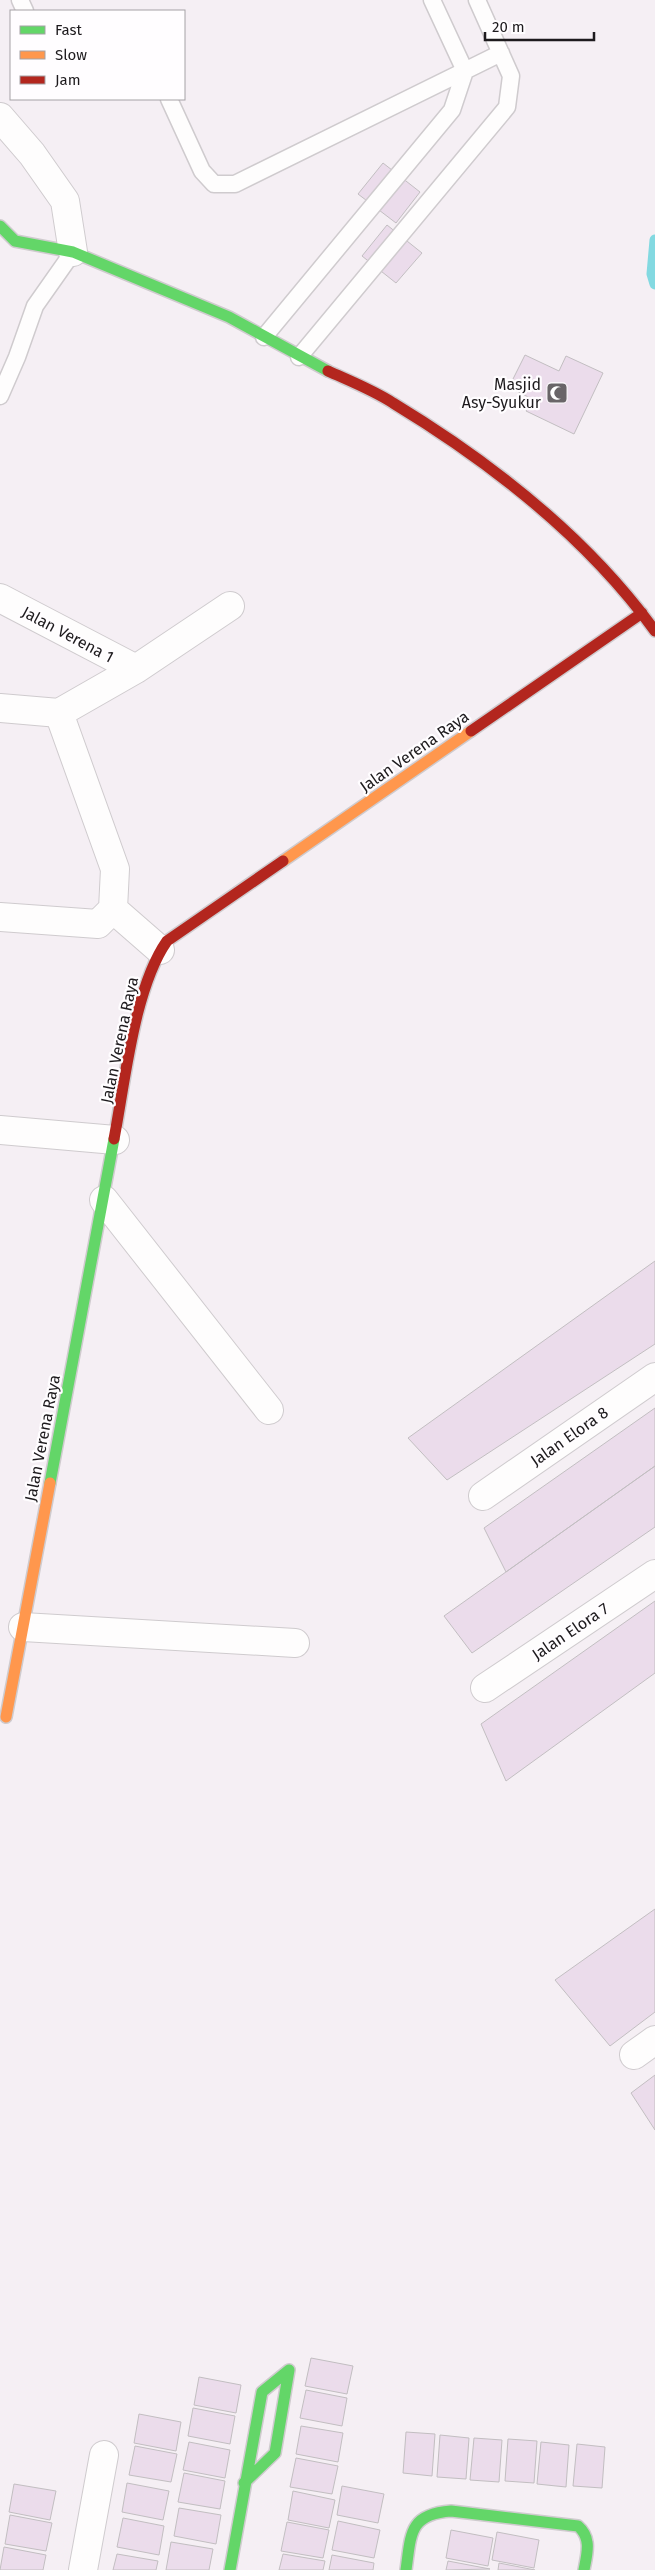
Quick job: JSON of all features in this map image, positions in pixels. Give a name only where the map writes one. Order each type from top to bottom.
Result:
[{"type":"street","points":[[0,117],[32,154],[65,201],[73,252]]},
{"type":"street","points":[[0,226],[15,241],[73,252],[229,318],[299,357],[392,402],[508,480],[578,542],[642,612],[655,631]]},
{"type":"street","name":"Jalan Verena 1","points":[[0,598],[136,669]]},
{"type":"street","name":"Jalan Verena 1","points":[[59,713],[136,669],[230,606]]},
{"type":"street","name":"Jalan Verena Raya","points":[[6,1718],[129,1059],[148,978],[160,950],[167,941],[642,612]]},
{"type":"street","points":[[0,708],[59,713],[115,869],[105,917]]},
{"type":"street","points":[[0,917],[105,917],[160,950]]},
{"type":"street","points":[[0,1130],[115,1140]]},
{"type":"street","points":[[104,1200],[269,1410]]},
{"type":"street","name":"Jalan Elora 8","points":[[483,1496],[655,1376]]},
{"type":"street","name":"Jalan Elora 7","points":[[485,1688],[655,1574]]},
{"type":"street","points":[[23,1626],[295,1643]]},
{"type":"street","points":[[230,2570],[244,2483],[262,2392],[289,2370],[275,2452],[244,2483]]},
{"type":"street","points":[[83,2570],[104,2455]]},
{"type":"street","points":[[406,2570],[413,2528],[423,2515],[432,2511],[452,2511],[578,2526],[586,2533],[588,2540],[584,2570]]},
{"type":"lane","points":[[264,337],[452,110],[465,72],[432,0]]},
{"type":"lane","points":[[299,357],[507,107],[511,76],[477,0]]},
{"type":"lane","points":[[169,100],[202,171],[214,184],[235,184],[501,54]]},
{"type":"lane","points":[[0,396],[17,357],[35,306],[73,252]]},
{"type":"building","points":[[383,163],[420,192],[396,223],[358,194]]},
{"type":"building","points":[[387,225],[422,253],[396,283],[362,256]]},
{"type":"building","name":"Masjid Asy-Syukur","points":[[525,355],[559,371],[566,356],[603,373],[574,434],[526,411],[532,399],[509,387]]},
{"type":"building","points":[[655,1261],[655,1344],[447,1480],[408,1438]]},
{"type":"building","points":[[655,1408],[655,1466],[506,1572],[484,1528]]},
{"type":"building","points":[[655,1466],[655,1527],[472,1653],[444,1616]]},
{"type":"building","points":[[655,1601],[655,1673],[506,1781],[481,1724]]},
{"type":"building","points":[[655,1909],[655,2012],[610,2046],[555,1980]]},
{"type":"building","points":[[655,2075],[655,2130],[631,2093]]},
{"type":"building","points":[[311,2358],[353,2366],[347,2394],[305,2386]]},
{"type":"building","points":[[199,2377],[241,2385],[236,2413],[194,2405]]},
{"type":"building","points":[[306,2390],[347,2398],[342,2426],[300,2418]]},
{"type":"building","points":[[193,2408],[235,2416],[230,2444],[188,2436]]},
{"type":"building","points":[[139,2414],[181,2422],[176,2451],[134,2443]]},
{"type":"building","points":[[301,2426],[343,2433],[338,2462],[296,2454]]},
{"type":"building","points":[[406,2432],[435,2434],[432,2476],[403,2473]]},
{"type":"building","points":[[440,2435],[469,2438],[466,2479],[437,2477]]},
{"type":"building","points":[[474,2438],[502,2440],[499,2482],[470,2480]]},
{"type":"building","points":[[508,2439],[537,2441],[534,2483],[505,2481]]},
{"type":"building","points":[[189,2442],[230,2450],[225,2478],[183,2470]]},
{"type":"building","points":[[541,2442],[569,2445],[566,2487],[537,2484]]},
{"type":"building","points":[[577,2444],[605,2447],[602,2488],[573,2486]]},
{"type":"building","points":[[135,2446],[177,2454],[171,2482],[129,2475]]},
{"type":"building","points":[[296,2458],[338,2466],[332,2494],[290,2487]]},
{"type":"building","points":[[184,2473],[225,2481],[220,2509],[178,2502]]},
{"type":"building","points":[[127,2483],[169,2491],[163,2520],[122,2512]]},
{"type":"building","points":[[14,2484],[56,2491],[50,2520],[9,2512]]},
{"type":"building","points":[[342,2486],[384,2494],[378,2523],[337,2515]]},
{"type":"building","points":[[293,2491],[335,2500],[329,2528],[288,2520]]},
{"type":"building","points":[[179,2508],[221,2515],[216,2544],[174,2536]]},
{"type":"building","points":[[10,2515],[52,2523],[46,2551],[5,2544]]},
{"type":"building","points":[[123,2518],[164,2526],[159,2555],[117,2547]]},
{"type":"building","points":[[338,2521],[380,2530],[374,2558],[332,2550]]},
{"type":"building","points":[[287,2522],[329,2530],[323,2558],[281,2551]]},
{"type":"building","points":[[451,2530],[493,2538],[488,2566],[446,2558]]},
{"type":"building","points":[[497,2532],[539,2540],[534,2568],[492,2560]]},
{"type":"building","points":[[171,2542],[213,2549],[209,2570],[166,2570]]},
{"type":"building","points":[[4,2547],[46,2555],[43,2570],[0,2570]]},
{"type":"building","points":[[117,2554],[158,2561],[156,2570],[113,2570]]},
{"type":"building","points":[[283,2554],[325,2561],[323,2570],[279,2570]]},
{"type":"building","points":[[332,2555],[374,2563],[373,2570],[329,2570]]},
{"type":"building","points":[[448,2561],[490,2569],[446,2570]]},
{"type":"building","points":[[499,2563],[535,2570],[498,2570]]},
{"type":"waterway","points":[[655,240],[652,274],[655,284]]},
{"type":"traffic: fast","points":[[0,226],[15,241],[73,252],[229,317],[328,371]]},
{"type":"traffic: fast","points":[[50,1483],[114,1139]]},
{"type":"traffic: fast","points":[[230,2570],[262,2392],[289,2370],[275,2453],[244,2483]]},
{"type":"traffic: fast","points":[[406,2570],[411,2536],[420,2521],[427,2516],[451,2511],[578,2526],[587,2541],[584,2570]]},
{"type":"traffic: slow","points":[[283,861],[471,731]]},
{"type":"traffic: slow","points":[[6,1717],[50,1483]]},
{"type":"traffic: jam","points":[[328,371],[385,398],[430,426],[536,504],[599,564],[655,631]]},
{"type":"traffic: jam","points":[[471,731],[642,613]]},
{"type":"traffic: jam","points":[[114,1139],[132,1036],[139,1009],[146,984],[167,941],[283,861]]},
{"type":"place","name":"Masjid Asy-Syukur","points":[[557,393]]}]
